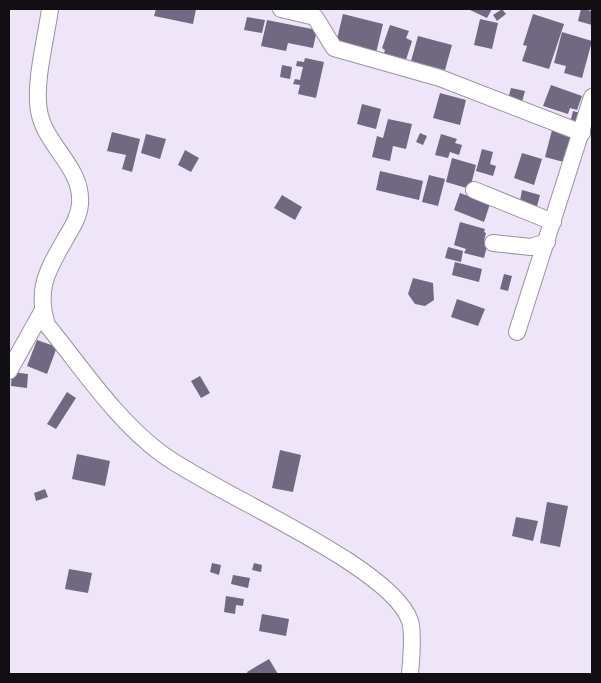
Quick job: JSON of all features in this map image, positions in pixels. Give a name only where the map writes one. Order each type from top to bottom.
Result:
[{"type":"street","points":[[50,9],[39,88],[39,112],[47,132],[75,174],[80,188],[80,206],[76,220],[46,273],[42,292],[42,310],[47,325],[116,411],[162,454],[212,486],[327,549],[368,575],[394,595],[410,622],[410,674]]},
{"type":"street","points":[[281,9],[316,17],[334,48],[440,78],[582,133]]},
{"type":"street","points":[[517,332],[592,97]]},
{"type":"street","points":[[474,190],[553,222]]},
{"type":"street","points":[[493,243],[531,247],[547,242]]},
{"type":"street","points":[[9,372],[42,310]]},
{"type":"building","points":[[156,9],[196,9],[193,24],[154,16]]},
{"type":"building","points":[[468,9],[492,9],[487,18]]},
{"type":"building","points":[[502,9],[506,14],[497,21],[493,15]]},
{"type":"building","points":[[581,9],[592,11],[592,25],[578,21]]},
{"type":"building","points":[[343,14],[383,24],[376,53],[336,43]]},
{"type":"building","points":[[533,14],[564,24],[549,69],[522,61],[527,46],[523,45]]},
{"type":"building","points":[[247,17],[265,20],[262,33],[244,30]]},
{"type":"building","points":[[480,19],[498,23],[492,49],[474,45]]},
{"type":"building","points":[[267,20],[317,30],[313,48],[288,43],[286,51],[261,46]]},
{"type":"building","points":[[390,25],[409,31],[406,38],[412,41],[405,63],[383,56],[385,50],[382,48]]},
{"type":"building","points":[[562,32],[592,41],[582,78],[564,73],[566,66],[554,63]]},
{"type":"building","points":[[418,36],[452,45],[445,70],[411,61]]},
{"type":"building","points":[[305,58],[324,62],[316,98],[298,94],[300,85],[293,84],[295,79],[300,80],[303,67],[296,66],[297,61],[304,62]]},
{"type":"building","points":[[282,65],[292,67],[290,79],[280,77]]},
{"type":"building","points":[[551,85],[582,96],[577,110],[570,108],[568,114],[543,106]]},
{"type":"building","points":[[511,88],[525,91],[522,102],[508,99]]},
{"type":"building","points":[[440,93],[466,100],[460,125],[433,118]]},
{"type":"building","points":[[362,104],[381,109],[376,129],[357,124]]},
{"type":"building","points":[[573,111],[584,114],[581,126],[570,123]]},
{"type":"building","points":[[388,119],[412,124],[406,149],[393,146],[390,161],[372,157],[377,136],[383,138]]},
{"type":"building","points":[[552,130],[578,137],[571,164],[545,157]]},
{"type":"building","points":[[112,132],[140,139],[132,172],[122,169],[126,155],[107,151]]},
{"type":"building","points":[[420,133],[427,136],[423,145],[416,142]]},
{"type":"building","points":[[146,134],[166,139],[160,159],[141,153]]},
{"type":"building","points":[[441,134],[457,139],[455,143],[462,145],[459,155],[450,152],[448,158],[435,155]]},
{"type":"building","points":[[482,149],[493,152],[490,164],[496,166],[493,176],[476,171]]},
{"type":"building","points":[[185,150],[199,158],[191,172],[178,165]]},
{"type":"building","points":[[522,153],[542,159],[534,185],[514,178]]},
{"type":"building","points":[[452,158],[476,165],[470,189],[446,182]]},
{"type":"building","points":[[380,171],[423,181],[419,200],[376,190]]},
{"type":"building","points":[[429,175],[445,179],[438,206],[422,202]]},
{"type":"building","points":[[522,190],[540,195],[536,210],[519,206]]},
{"type":"building","points":[[460,193],[490,204],[484,222],[454,210]]},
{"type":"building","points":[[282,195],[302,207],[295,220],[274,208]]},
{"type":"building","points":[[460,222],[485,229],[484,241],[488,242],[484,258],[464,253],[466,249],[454,245]]},
{"type":"building","points":[[448,247],[463,251],[461,262],[445,258]]},
{"type":"building","points":[[455,262],[482,269],[479,282],[452,275]]},
{"type":"building","points":[[504,274],[512,276],[508,291],[500,289]]},
{"type":"building","points":[[413,278],[433,283],[434,300],[425,306],[415,304],[408,294]]},
{"type":"building","points":[[457,299],[485,309],[478,326],[451,317]]},
{"type":"building","points":[[37,340],[57,347],[47,374],[27,366]]},
{"type":"building","points":[[12,372],[28,374],[27,388],[11,386]]},
{"type":"building","points":[[200,376],[210,393],[201,398],[191,381]]},
{"type":"building","points":[[67,392],[76,398],[56,429],[47,424]]},
{"type":"building","points":[[280,450],[301,455],[293,492],[272,488]]},
{"type":"building","points":[[77,454],[110,461],[105,486],[72,479]]},
{"type":"building","points":[[45,489],[48,497],[36,501],[34,493]]},
{"type":"building","points":[[547,502],[568,506],[560,547],[540,543]]},
{"type":"building","points":[[516,517],[538,521],[533,541],[512,536]]},
{"type":"building","points":[[212,563],[221,565],[219,575],[210,572]]},
{"type":"building","points":[[254,563],[262,565],[261,572],[252,570]]},
{"type":"building","points":[[69,569],[92,573],[88,593],[65,589]]},
{"type":"building","points":[[233,575],[250,578],[248,588],[231,584]]},
{"type":"building","points":[[226,596],[244,599],[243,606],[236,605],[235,614],[224,612]]},
{"type":"building","points":[[262,614],[289,619],[286,636],[259,631]]},
{"type":"building","points":[[269,659],[278,674],[248,674],[247,672]]}]
